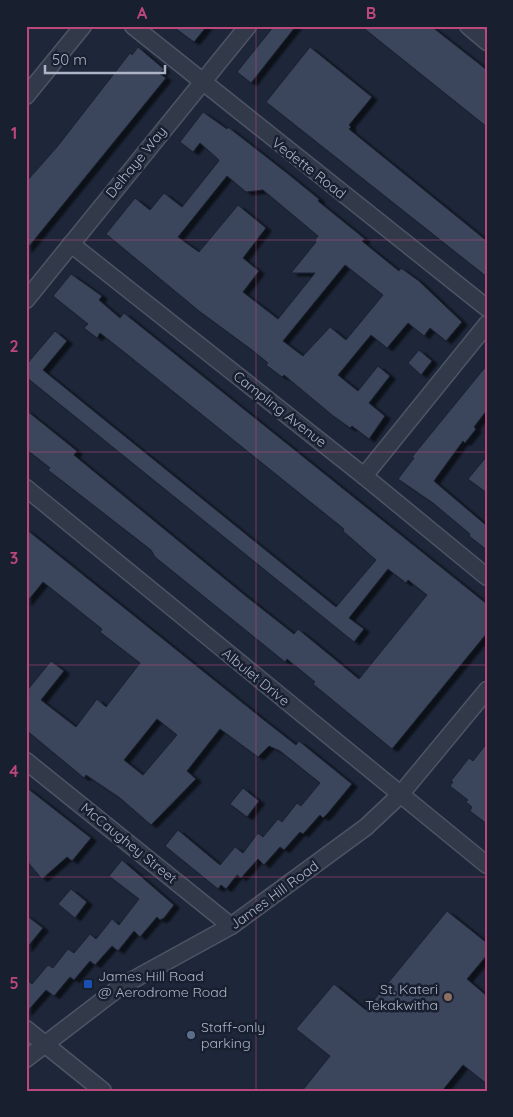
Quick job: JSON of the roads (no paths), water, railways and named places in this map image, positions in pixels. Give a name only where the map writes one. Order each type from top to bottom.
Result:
[{"type":"street","points":[[26,96],[83,26]]},
{"type":"street","name":"Vedette Road","points":[[133,26],[487,308]]},
{"type":"street","name":"Delhaye Way","points":[[26,300],[248,26]]},
{"type":"street","points":[[468,26],[487,42]]},
{"type":"street","name":"Campling Avenue","points":[[71,244],[364,476],[487,577]]},
{"type":"street","points":[[364,476],[487,324]]},
{"type":"street","name":"Albulet Drive","points":[[26,488],[487,865]]},
{"type":"street","name":"James Hill Road","points":[[26,1059],[120,987],[231,926],[366,827],[400,795],[487,690]]},
{"type":"street","name":"McCaughey Street","points":[[26,761],[231,926]]},
{"type":"street","points":[[26,1029],[104,1091]]},
{"type":"place","name":"James Hill Road @ Aerodrome Road","points":[[88,984]]},
{"type":"place","name":"St. Kateri Tekakwitha","points":[[448,997]]},
{"type":"place","name":"Staff-only parking","points":[[191,1035]]}]
